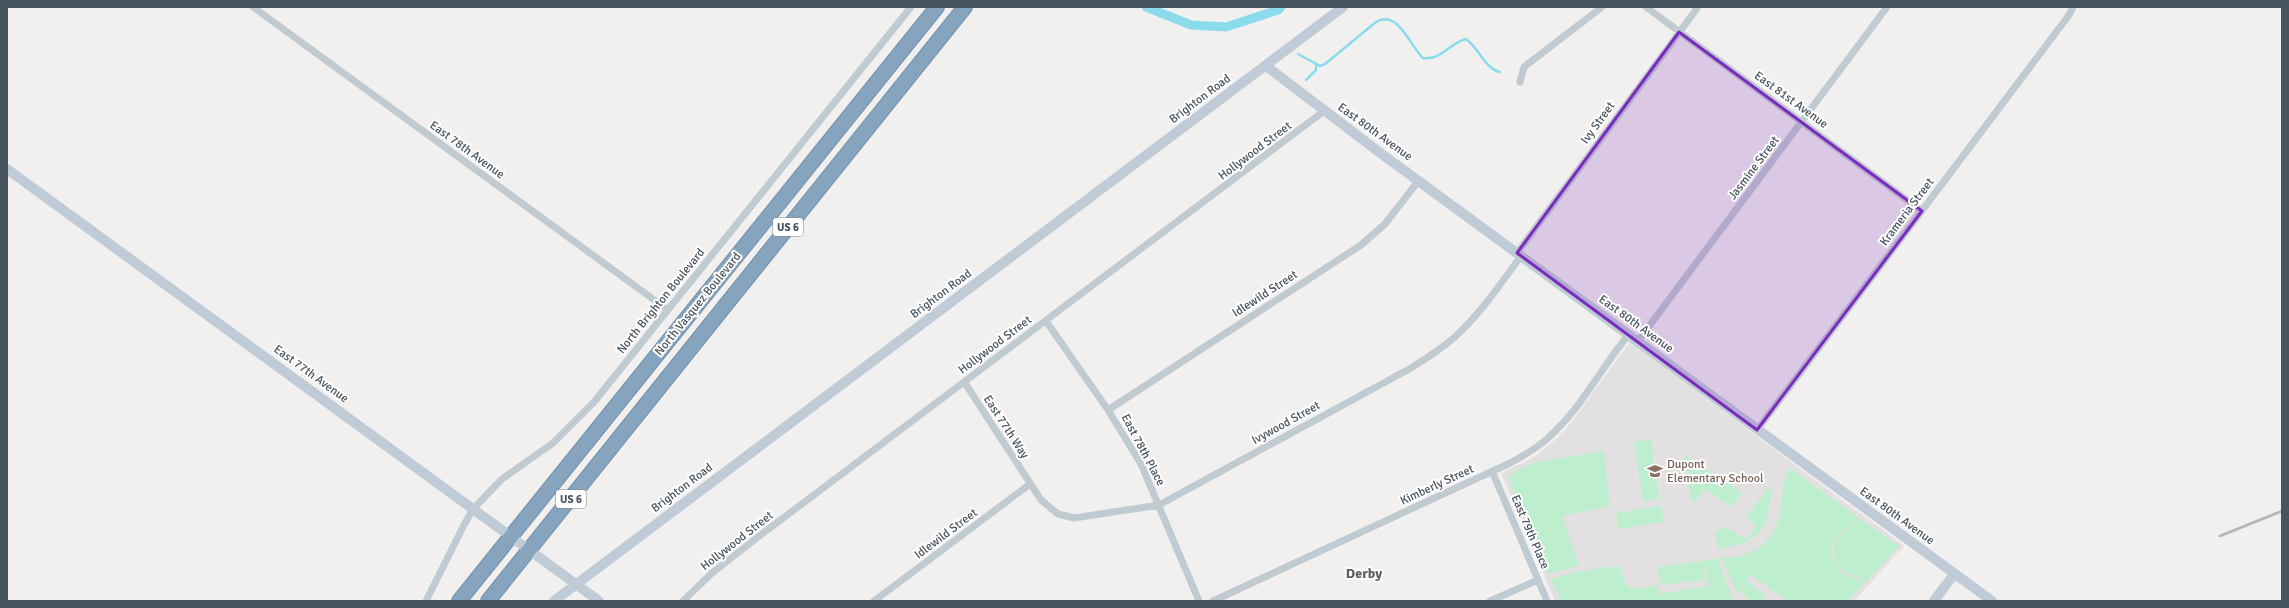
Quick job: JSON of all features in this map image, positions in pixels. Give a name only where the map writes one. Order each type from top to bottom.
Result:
[{"type":"highway","name":"North Vasquez Boulevard","points":[[459,601],[937,7]]},
{"type":"highway","name":"North Vasquez Boulevard","points":[[488,601],[965,7]]},
{"type":"street","name":"East 78th Avenue","points":[[253,7],[668,310]]},
{"type":"street","name":"North Brighton Boulevard","points":[[426,601],[464,525],[474,509],[502,478],[553,443],[582,415],[911,7]]},
{"type":"street","name":"Brighton Road","points":[[554,601],[1343,7]]},
{"type":"street","points":[[1520,82],[1524,67],[1602,7]]},
{"type":"street","name":"East 81st Avenue","points":[[1646,7],[1922,211]]},
{"type":"street","name":"Ivy Street","points":[[1519,254],[1698,7]]},
{"type":"street","name":"Jasmine Street","points":[[1638,341],[1887,7]]},
{"type":"street","name":"Krameria Street","points":[[1757,430],[2069,15],[2073,7]]},
{"type":"street","name":"East 80th Avenue","points":[[1266,66],[1324,111],[1992,601]]},
{"type":"street","name":"Hollywood Street","points":[[683,601],[712,573],[1324,111]]},
{"type":"street","name":"East 77th Avenue","points":[[7,169],[599,601]]},
{"type":"street","name":"Idlewild Street","points":[[1108,410],[1367,240],[1385,224],[1419,180]]},
{"type":"street","name":"Ivywood Street","points":[[1030,484],[1046,505],[1066,517],[1082,518],[1159,505],[1412,368],[1440,349],[1459,334],[1477,314],[1519,254]]},
{"type":"street","name":"East 78th Place","points":[[1046,321],[1108,410],[1141,464],[1199,601]]},
{"type":"street","name":"Kimberly Street","points":[[1213,601],[1530,452],[1549,437],[1576,406],[1629,334]]},
{"type":"street","name":"East 77th Way","points":[[965,383],[1030,484]]},
{"type":"street","name":"East 79th Place","points":[[1492,471],[1547,601]]},
{"type":"street","name":"Idlewild Street","points":[[874,601],[1030,484]]},
{"type":"street","points":[[1934,601],[1954,574]]},
{"type":"street","points":[[1490,601],[1538,580]]},
{"type":"highlighted area","points":[[1679,32],[1922,211],[1757,430],[1517,253]]},
{"type":"shaded area","name":"Dupont Elementary School","points":[[1630,342],[1904,546],[1854,601],[1555,601],[1501,473],[1534,457],[1553,442],[1567,428]]},
{"type":"green space","points":[[1651,439],[1659,499],[1643,501],[1634,442]]},
{"type":"green space","points":[[1604,451],[1610,506],[1562,516],[1579,565],[1548,574],[1508,476],[1532,463]]},
{"type":"green space","points":[[1684,454],[1742,493],[1731,507],[1705,489],[1695,502],[1691,500]]},
{"type":"green space","points":[[1790,468],[1859,518],[1837,537],[1832,547],[1832,554],[1841,571],[1846,575],[1865,583],[1847,601],[1787,601],[1751,575],[1737,593],[1721,557],[1743,555],[1761,546],[1769,538],[1775,530],[1779,520],[1785,477]]},
{"type":"green space","points":[[1769,486],[1772,488],[1768,515],[1759,532],[1753,538],[1744,542],[1718,549],[1715,533],[1724,527],[1747,539],[1756,526],[1746,518]]},
{"type":"green space","points":[[1661,506],[1664,522],[1619,529],[1616,513]]},
{"type":"green space","points":[[1860,519],[1899,546],[1866,582],[1842,570],[1836,563],[1834,554],[1836,542]]},
{"type":"green space","points":[[1717,558],[1733,599],[1731,601],[1561,601],[1551,579],[1584,570],[1590,571],[1602,566],[1607,568],[1620,565],[1622,575],[1628,586],[1636,589],[1658,585],[1659,594],[1708,586],[1704,561]]},
{"type":"green space","points":[[1703,561],[1705,580],[1660,585],[1658,567]]},
{"type":"green space","points":[[1747,581],[1766,596],[1762,601],[1752,601],[1740,592]]},
{"type":"waterway","points":[[1146,7],[1191,25],[1226,27],[1278,10],[1281,7]]},
{"type":"waterway","points":[[1298,54],[1320,66],[1325,64],[1376,22],[1384,19],[1391,20],[1397,25],[1423,58],[1435,57],[1460,41],[1466,39],[1490,67],[1500,72]]},
{"type":"waterway","points":[[1306,80],[1316,70],[1316,63]]},
{"type":"railway","points":[[2220,536],[2282,511]]},
{"type":"place","name":"Dupont Elementary School","points":[[1655,471]]},
{"type":"district","name":"Derby","points":[[1364,573]]}]
